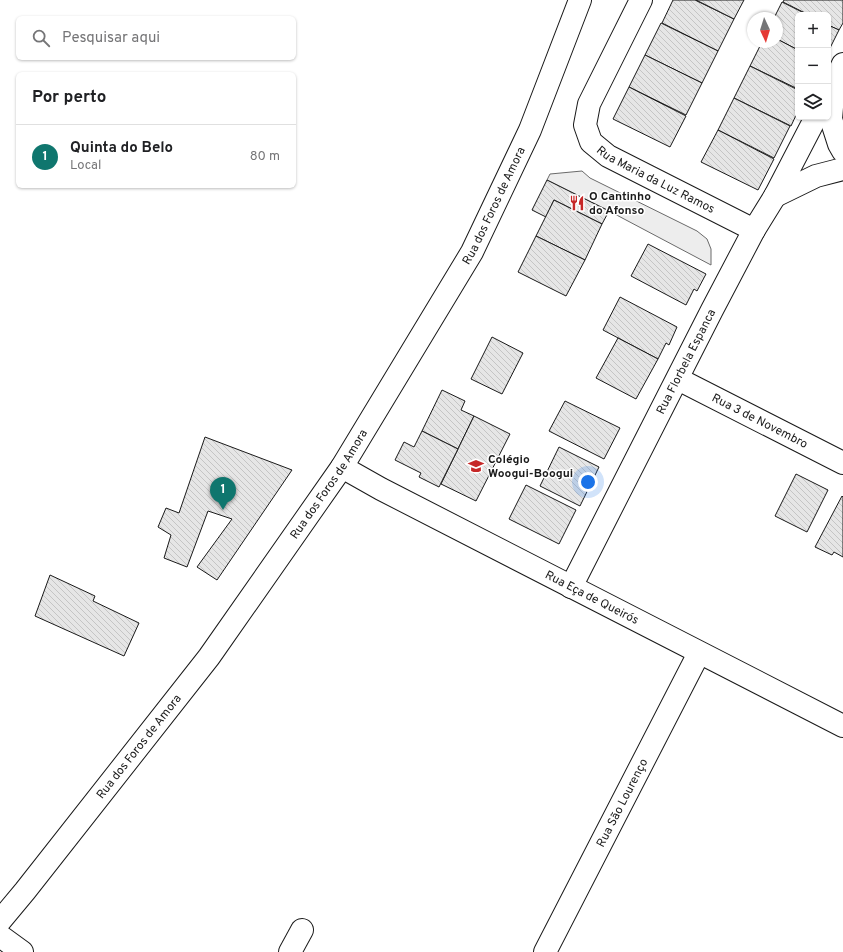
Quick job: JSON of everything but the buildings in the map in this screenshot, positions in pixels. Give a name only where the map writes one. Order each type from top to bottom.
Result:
[{"type":"street","name":"Rua dos Foros de Amora","points":[[0,921],[209,657],[342,467],[472,252],[530,130],[580,0]]},
{"type":"street","name":"Rua Maria da Luz Ramos","points":[[641,0],[589,104],[585,125],[591,142],[608,156],[754,230]]},
{"type":"street","points":[[835,80],[831,119],[839,144],[843,151]]},
{"type":"street","name":"Rua Florbela Espanca","points":[[571,587],[712,310],[754,230],[775,196],[814,120]]},
{"type":"street","points":[[775,196],[816,176],[843,169]]},
{"type":"street","name":"Rua 3 de Novembro","points":[[678,379],[843,463]]},
{"type":"street","name":"Rua Eça de Queirós","points":[[342,467],[381,489],[843,726]]},
{"type":"street","name":"Rua São Lourenço","points":[[545,952],[699,653]]},
{"type":"street","points":[[290,952],[302,930]]},
{"type":"street","points":[[0,936],[22,952]]},
{"type":"shaded area","points":[[582,171],[590,178],[697,231],[707,239],[711,249],[711,265],[547,180],[550,174]]},
{"type":"place","name":"O Cantinho do Afonso","points":[[577,203]]},
{"type":"place","name":"Colégio Woogui-Boogui","points":[[476,466]]},
{"type":"place","name":"Quinta do Belo","points":[[223,510]]}]
